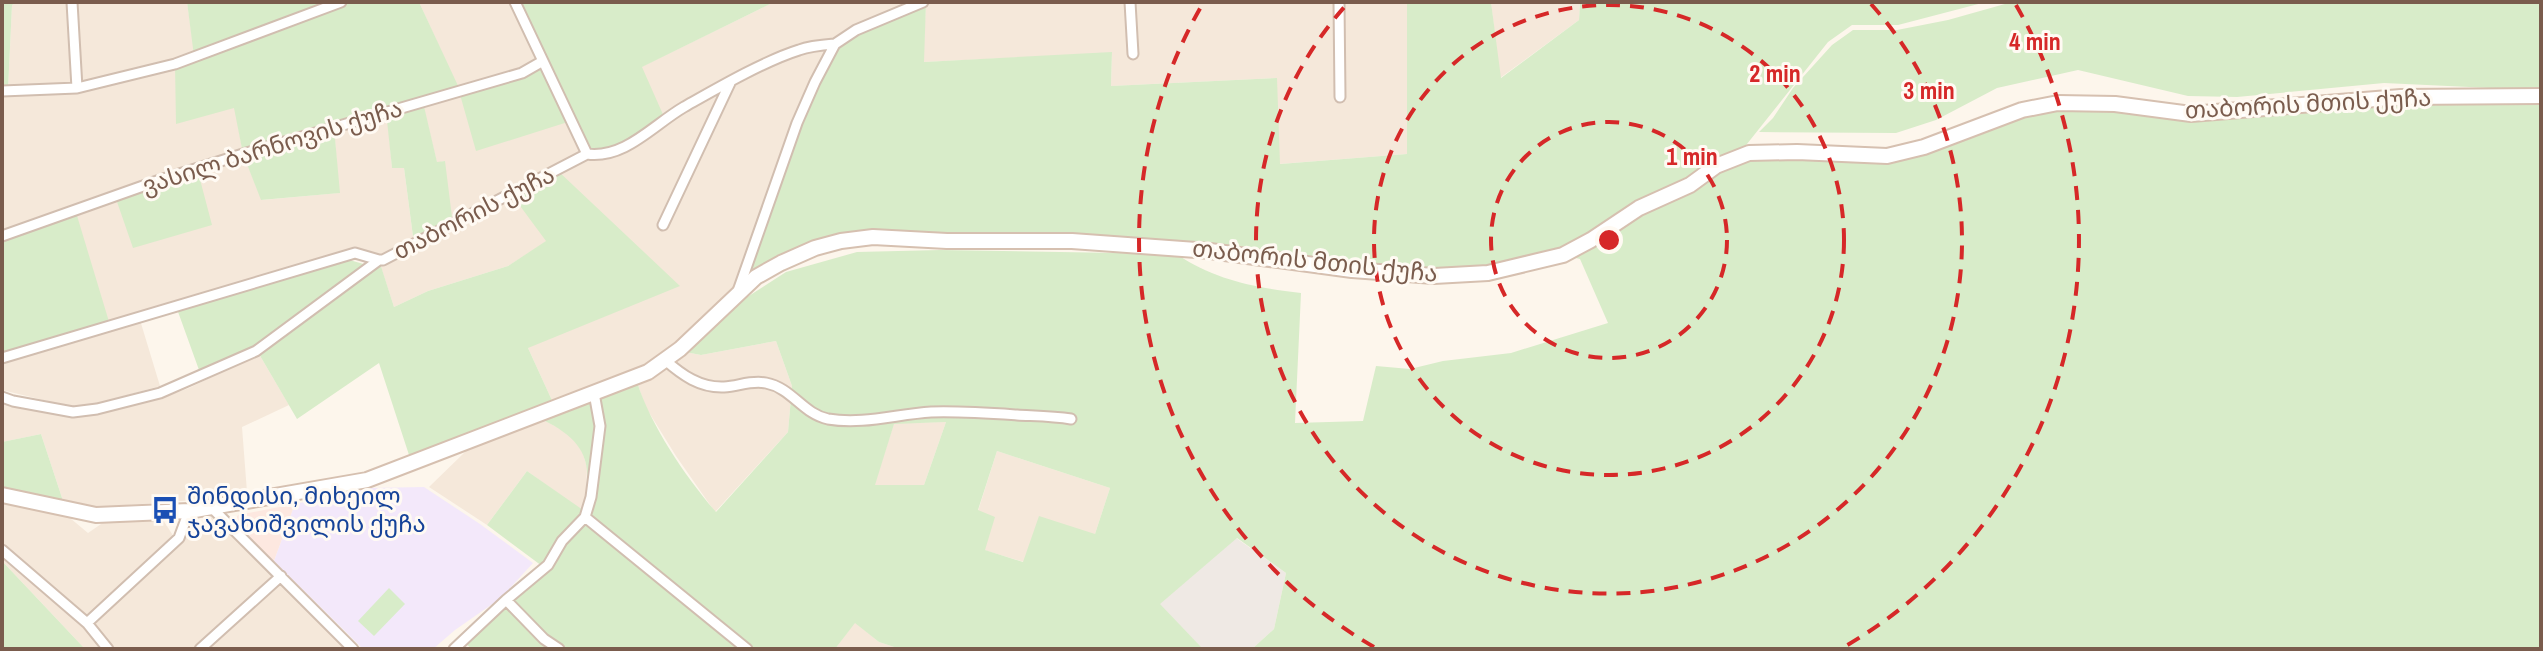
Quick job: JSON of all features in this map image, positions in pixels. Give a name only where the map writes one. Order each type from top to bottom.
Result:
[{"type":"main road","name":"თაბორის მთის ქუჩა","points":[[3,497],[96,515],[189,511],[367,480],[648,372],[680,349],[756,277],[793,258],[841,241],[873,237],[947,241],[1072,241],[1143,245],[1352,270],[1434,276],[1488,273],[1563,255],[1639,208],[1690,185],[1716,166],[1749,153],[1887,156],[1924,147],[2022,110],[2058,103],[2115,104],[2191,114],[2401,97],[2541,96]]},
{"type":"street","points":[[72,2],[77,88]]},
{"type":"street","points":[[2,91],[77,88],[175,64],[341,2]]},
{"type":"street","points":[[515,2],[587,154]]},
{"type":"street","points":[[737,294],[797,123],[835,44],[856,30],[923,2]]},
{"type":"street","points":[[1130,2],[1133,54]]},
{"type":"street","points":[[1339,2],[1340,97]]},
{"type":"street","name":"თაბორის ქუჩა","points":[[2,358],[355,253],[383,260],[587,154],[599,156],[620,149],[681,109],[799,50],[835,44]]},
{"type":"street","name":"ვასილ ბარნოვის ქუჩა","points":[[2,236],[185,172],[522,73],[543,61]]},
{"type":"street","points":[[663,225],[731,83]]},
{"type":"street","points":[[2,397],[73,412],[160,393],[256,351],[379,260]]},
{"type":"street","points":[[665,360],[683,375],[705,385],[725,387],[745,382],[767,383],[787,389],[811,412],[826,419],[887,419],[928,412],[978,411],[1071,419]]},
{"type":"street","points":[[454,649],[548,565],[562,541],[585,517],[591,497],[600,426],[594,393]]},
{"type":"street","points":[[211,507],[353,649]]},
{"type":"street","points":[[87,623],[179,538],[189,511]]},
{"type":"street","points":[[585,517],[747,649]]},
{"type":"street","points":[[2,550],[87,623],[108,649]]},
{"type":"street","points":[[200,649],[281,576]]},
{"type":"street","points":[[506,600],[544,639],[559,649]]},
{"type":"shaded area","points":[[17,2],[187,2],[195,57],[235,108],[243,154],[262,200],[339,193],[334,127],[387,111],[392,168],[404,168],[414,244],[444,161],[437,163],[422,101],[459,90],[419,2],[515,2],[641,67],[774,2],[923,2],[737,294],[648,372],[555,407],[528,348],[546,242],[508,266],[428,291],[394,307],[379,261],[362,254],[110,325],[2,236],[2,91],[8,90],[12,5]]},
{"type":"shaded area","points":[[926,2],[1407,2],[1407,154],[1279,164],[1276,78],[1111,86],[1112,53],[923,62]]},
{"type":"shaded area","points":[[1491,2],[1580,2],[1579,20],[1500,78]]},
{"type":"shaded area","points":[[140,320],[160,386],[95,404],[72,407],[2,390],[2,360]]},
{"type":"shaded area","points":[[776,341],[792,386],[788,432],[715,512],[645,406],[637,382],[685,352],[701,355]]},
{"type":"shaded area","points":[[259,354],[289,405],[242,427],[247,492],[195,500],[87,508],[64,504],[41,434],[2,442],[2,403],[72,414],[99,411],[162,398]]},
{"type":"shaded area","points":[[543,420],[565,431],[581,447],[587,467],[583,511],[527,471],[487,525],[429,487],[466,451]]},
{"type":"shaded area","points":[[946,422],[924,485],[874,486],[894,423]]},
{"type":"shaded area","points":[[997,451],[1110,488],[1095,534],[1024,562],[984,550],[978,511]]},
{"type":"shaded area","points":[[424,487],[533,563],[501,598],[433,649],[363,649],[274,561],[295,504],[370,488]]},
{"type":"shaded area","points":[[2,499],[70,518],[88,533],[104,522],[163,520],[174,537],[186,538],[211,515],[348,649],[85,649],[2,561]]},
{"type":"shaded area","points":[[295,504],[274,561],[233,523],[238,515]]},
{"type":"shaded area","points":[[1236,538],[1286,573],[1274,629],[1252,649],[1203,649],[1159,604]]},
{"type":"shaded area","points":[[855,622],[879,642],[900,649],[835,649]]},
{"type":"green space","points":[[2,2],[17,2],[12,5],[8,90],[2,91]]},
{"type":"green space","points":[[187,2],[419,2],[460,90],[522,73],[543,61],[515,2],[774,2],[642,67],[665,119],[620,149],[587,154],[571,121],[476,151],[459,91],[423,102],[437,162],[445,161],[453,225],[414,244],[404,168],[392,168],[386,111],[334,127],[340,193],[261,200],[243,154],[234,108],[176,124],[175,64],[194,56]]},
{"type":"green space","points":[[926,2],[924,62],[1112,52],[1111,86],[1277,78],[1280,164],[1407,154],[1407,2],[1491,2],[1501,78],[1579,20],[1580,2],[1986,2],[1898,25],[1852,25],[1828,42],[1743,149],[1882,157],[2058,100],[2192,112],[2541,94],[2541,649],[1252,649],[1274,629],[1286,573],[1237,538],[1160,604],[1203,649],[900,649],[879,642],[855,623],[835,649],[472,649],[466,644],[542,566],[487,525],[527,471],[583,510],[587,466],[583,455],[569,436],[543,420],[637,382],[670,450],[716,512],[788,432],[792,386],[776,341],[701,355],[685,352],[730,308],[786,272],[857,252],[940,250],[1176,254],[1206,271],[1236,281],[1301,293],[1295,423],[1363,421],[1376,366],[1410,369],[1443,361],[1511,353],[1608,323],[1580,259],[1563,255],[1434,276],[1210,251],[909,238],[815,248],[737,294],[797,123],[835,44]],"holes":[[[946,422],[924,485],[875,485],[894,424]],[[997,451],[1110,488],[1095,534],[1039,516],[1023,562],[985,550],[995,517],[978,510]]]},
{"type":"green space","points":[[2012,2],[2541,2],[2541,87],[2512,89],[2384,83],[2237,97],[2188,96],[2078,70],[1997,88],[1936,120],[1896,133],[1759,132],[1832,45],[1853,30],[1897,30]]},
{"type":"green space","points":[[197,168],[212,225],[133,248],[115,196]]},
{"type":"green space","points":[[557,170],[680,286],[528,348],[555,407],[481,436],[409,455],[379,363],[297,419],[259,354],[379,260],[394,307],[428,291],[508,266],[546,241],[512,195]]},
{"type":"green space","points":[[75,209],[110,325],[2,358],[2,236]]},
{"type":"green space","points":[[346,259],[367,265],[264,342],[199,370],[177,309]]},
{"type":"green space","points":[[41,434],[64,504],[2,486],[2,442]]},
{"type":"green space","points":[[2,561],[85,649],[2,649]]},
{"type":"green space","points":[[389,588],[405,604],[374,636],[358,621]]},
{"type":"place","name":"შინდისი, მიხეილ ჯავახიშვილის ქუჩა","points":[[165,510]]}]
